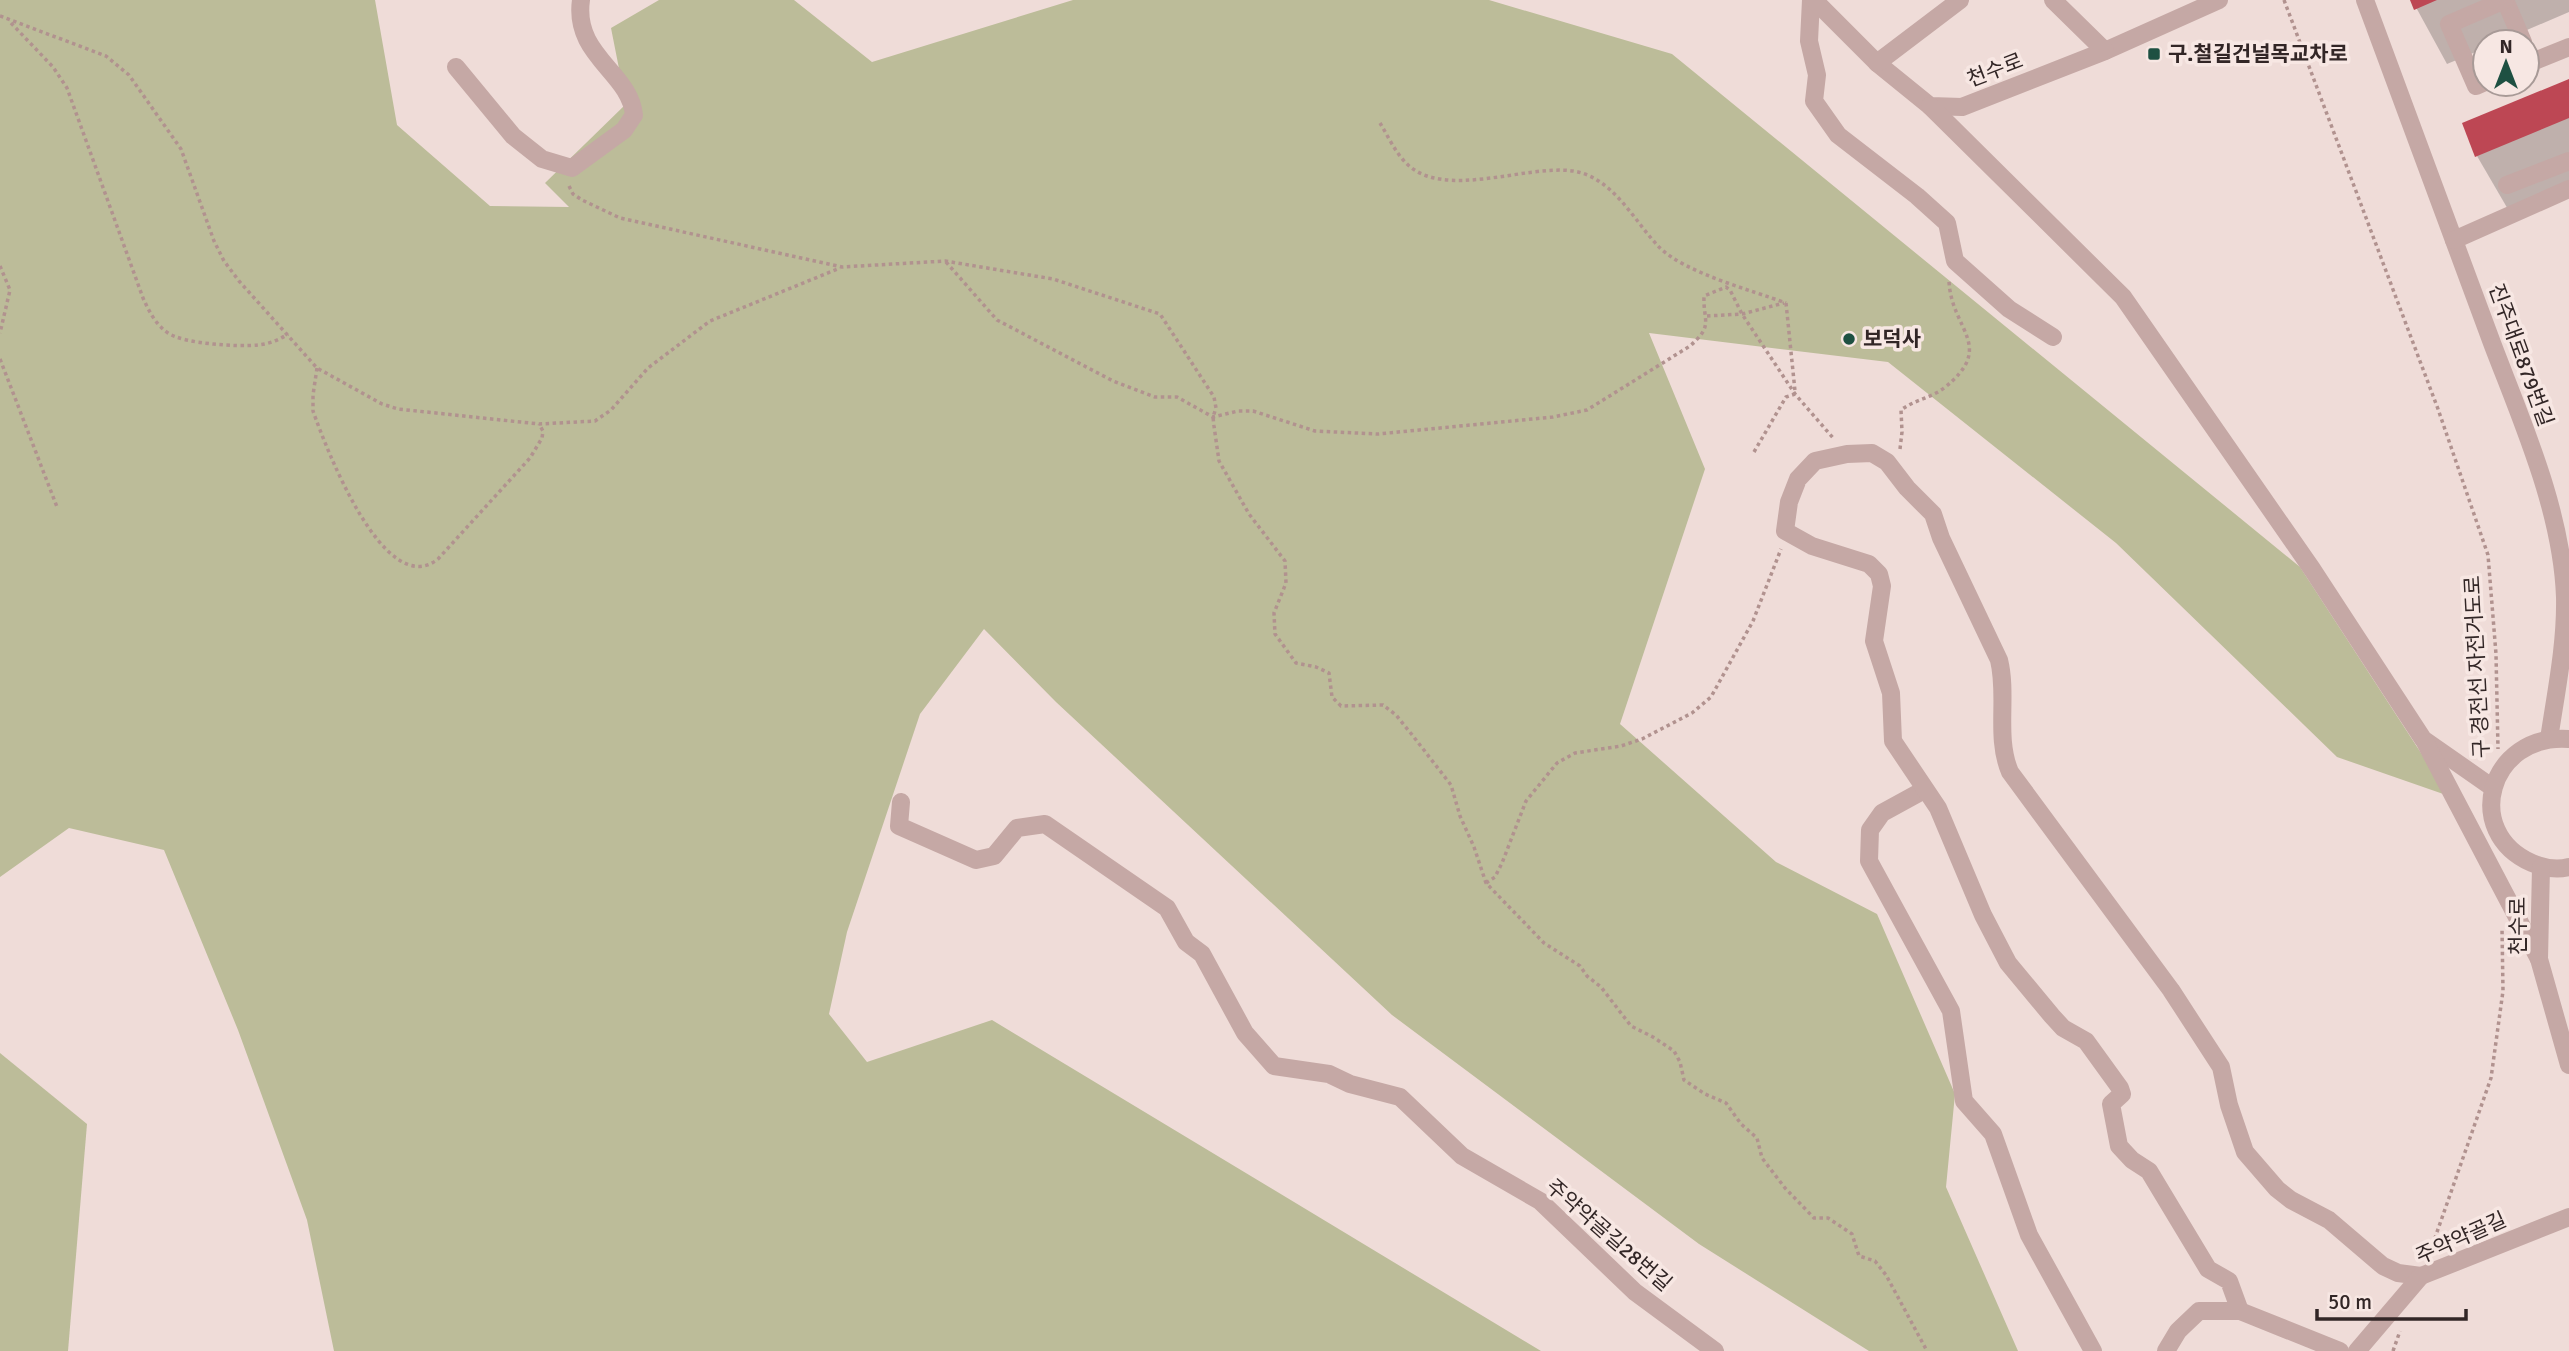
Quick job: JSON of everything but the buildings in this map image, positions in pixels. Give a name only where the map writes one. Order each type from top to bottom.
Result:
[{"type":"street","points":[[456,67],[513,136],[542,159],[572,168],[624,130],[634,115],[629,97],[583,35],[582,0]]},
{"type":"street","points":[[1812,0],[1877,63],[1930,106],[2123,297],[2312,569],[2423,739],[2539,959]]},
{"type":"street","points":[[1812,0],[1809,41],[1817,75],[1814,101],[1838,135],[1917,196],[1947,223],[1955,261],[2010,309],[2053,337]]},
{"type":"street","points":[[2053,0],[2105,51]]},
{"type":"street","name":"천수로","points":[[1930,106],[1962,107],[2105,51],[2218,0]]},
{"type":"street","name":"진주대로879번길","points":[[2365,0],[2531,447],[2547,497],[2565,594],[2565,626],[2549,739]]},
{"type":"street","points":[[2471,75],[2449,24],[2505,0],[2517,28]]},
{"type":"street","points":[[1877,63],[1949,4]]},
{"type":"street","points":[[2541,55],[2569,47]]},
{"type":"street","points":[[2507,185],[2569,161]]},
{"type":"street","points":[[2454,240],[2569,189]]},
{"type":"street","points":[[2240,1311],[2229,1281],[2208,1269],[2149,1171],[2132,1160],[2119,1146],[2111,1104],[2122,1094],[2086,1041],[2063,1028],[2008,963],[1983,915],[1938,808],[1893,741],[1891,693],[1874,641],[1882,586],[1879,574],[1869,564],[1812,546],[1785,531],[1789,502],[1798,479],[1815,461],[1847,454],[1872,453],[1887,462],[1933,514],[1941,537],[1999,660],[2004,679],[2004,752],[2010,772],[2171,990],[2221,1067],[2229,1105],[2245,1152],[2277,1189],[2291,1200],[2329,1220],[2383,1266],[2398,1273],[2421,1276]]},
{"type":"street","points":[[2423,739],[2493,788]]},
{"type":"street","points":[[2569,739],[2549,739],[2531,744],[2515,753],[2501,769],[2493,788],[2492,808],[2496,828],[2507,846],[2522,859],[2541,867],[2569,867]]},
{"type":"street","points":[[1924,790],[1882,813],[1870,830],[1869,861],[1951,1011],[1964,1101],[1993,1134],[2029,1235],[2093,1351]]},
{"type":"street","name":"주약약골길28번길","points":[[901,802],[900,826],[976,860],[994,856],[1017,828],[1045,824],[1167,908],[1186,942],[1202,954],[1245,1033],[1275,1066],[1329,1074],[1350,1084],[1400,1097],[1462,1156],[1540,1201],[1636,1292],[1715,1351]]},
{"type":"street","name":"천수로","points":[[2541,867],[2539,959],[2569,1065]]},
{"type":"street","name":"주약약골길","points":[[2357,1351],[2421,1276],[2569,1217]]},
{"type":"street","points":[[2165,1351],[2178,1331],[2199,1311],[2240,1311],[2340,1351]]},
{"type":"path","name":"구 경전선 자전거도로","points":[[2284,0],[2438,409],[2488,555],[2496,654],[2498,749]]},
{"type":"path","points":[[0,16],[106,57],[129,75],[181,149],[224,261],[317,368],[382,404],[398,409],[539,424],[602,418],[648,368],[710,321],[842,267]]},
{"type":"path","points":[[9,21],[53,67],[67,88],[144,298],[158,323],[175,337],[204,343],[257,346],[273,343],[288,334]]},
{"type":"path","points":[[1380,123],[1405,163],[1433,177],[1462,180],[1561,171],[1585,175],[1620,199],[1669,256],[1692,268],[1786,303]]},
{"type":"path","points":[[572,168],[569,190],[582,200],[620,218],[842,267],[944,261],[1032,273],[1160,314],[1214,397],[1216,408],[1213,416],[1219,461],[1249,514],[1285,562],[1286,583],[1274,613],[1275,634],[1296,663],[1329,673],[1332,697],[1341,706],[1383,705],[1396,715],[1451,785],[1486,883],[1544,943],[1580,966],[1587,976],[1601,987],[1631,1026],[1674,1051],[1684,1080],[1704,1094],[1726,1103],[1741,1124],[1757,1138],[1762,1158],[1803,1209],[1814,1218],[1828,1218],[1852,1234],[1859,1256],[1875,1261],[1886,1275],[1927,1351]]},
{"type":"path","points":[[944,261],[997,320],[1113,382],[1134,387],[1155,397],[1177,397],[1213,416],[1253,411],[1315,431],[1378,434],[1575,413],[1602,402],[1690,346],[1703,332],[1707,316],[1704,296],[1726,288],[1730,290],[1742,314],[1795,394],[1847,454]]},
{"type":"path","points":[[1899,451],[1901,410],[1944,388],[1963,371],[1970,358],[1968,338],[1955,312],[1949,290],[1948,269],[1955,261]]},
{"type":"path","points":[[0,266],[10,290],[0,333]]},
{"type":"path","points":[[1707,316],[1742,314],[1786,303]]},
{"type":"path","points":[[1786,303],[1795,394]]},
{"type":"path","points":[[0,359],[57,507]]},
{"type":"path","points":[[317,368],[313,411],[354,505],[384,548],[414,566],[425,567],[438,559],[530,458],[542,438],[543,431],[539,424]]},
{"type":"path","points":[[1754,452],[1786,397],[1795,394]]},
{"type":"path","points":[[1486,883],[1495,877],[1527,801],[1557,763],[1575,753],[1622,746],[1642,739],[1692,713],[1711,697],[1753,621],[1785,531]]},
{"type":"path","points":[[2421,1276],[2491,1078],[2503,991],[2501,924]]},
{"type":"path","points":[[2393,1351],[2402,1326]]},
{"type":"green space","points":[[0,0],[375,0],[397,125],[490,206],[569,207],[545,183],[626,104],[611,28],[659,0],[794,0],[872,62],[1073,0],[1489,0],[1672,54],[2300,567],[2449,796],[2337,757],[2116,543],[1888,362],[1649,333],[1705,469],[1620,724],[1776,862],[1877,914],[1955,1094],[1946,1187],[2018,1351],[1869,1351],[1699,1244],[1392,1015],[1056,702],[984,629],[920,714],[847,932],[829,1014],[867,1062],[992,1020],[1541,1351],[334,1351],[307,1220],[238,1030],[164,850],[69,828],[0,877]]},
{"type":"green space","points":[[0,1053],[87,1124],[68,1351],[0,1351]]},
{"type":"place","name":"구.철길건널목교차로","points":[[2154,54]]},
{"type":"place","name":"보덕사","points":[[1849,339]]}]
